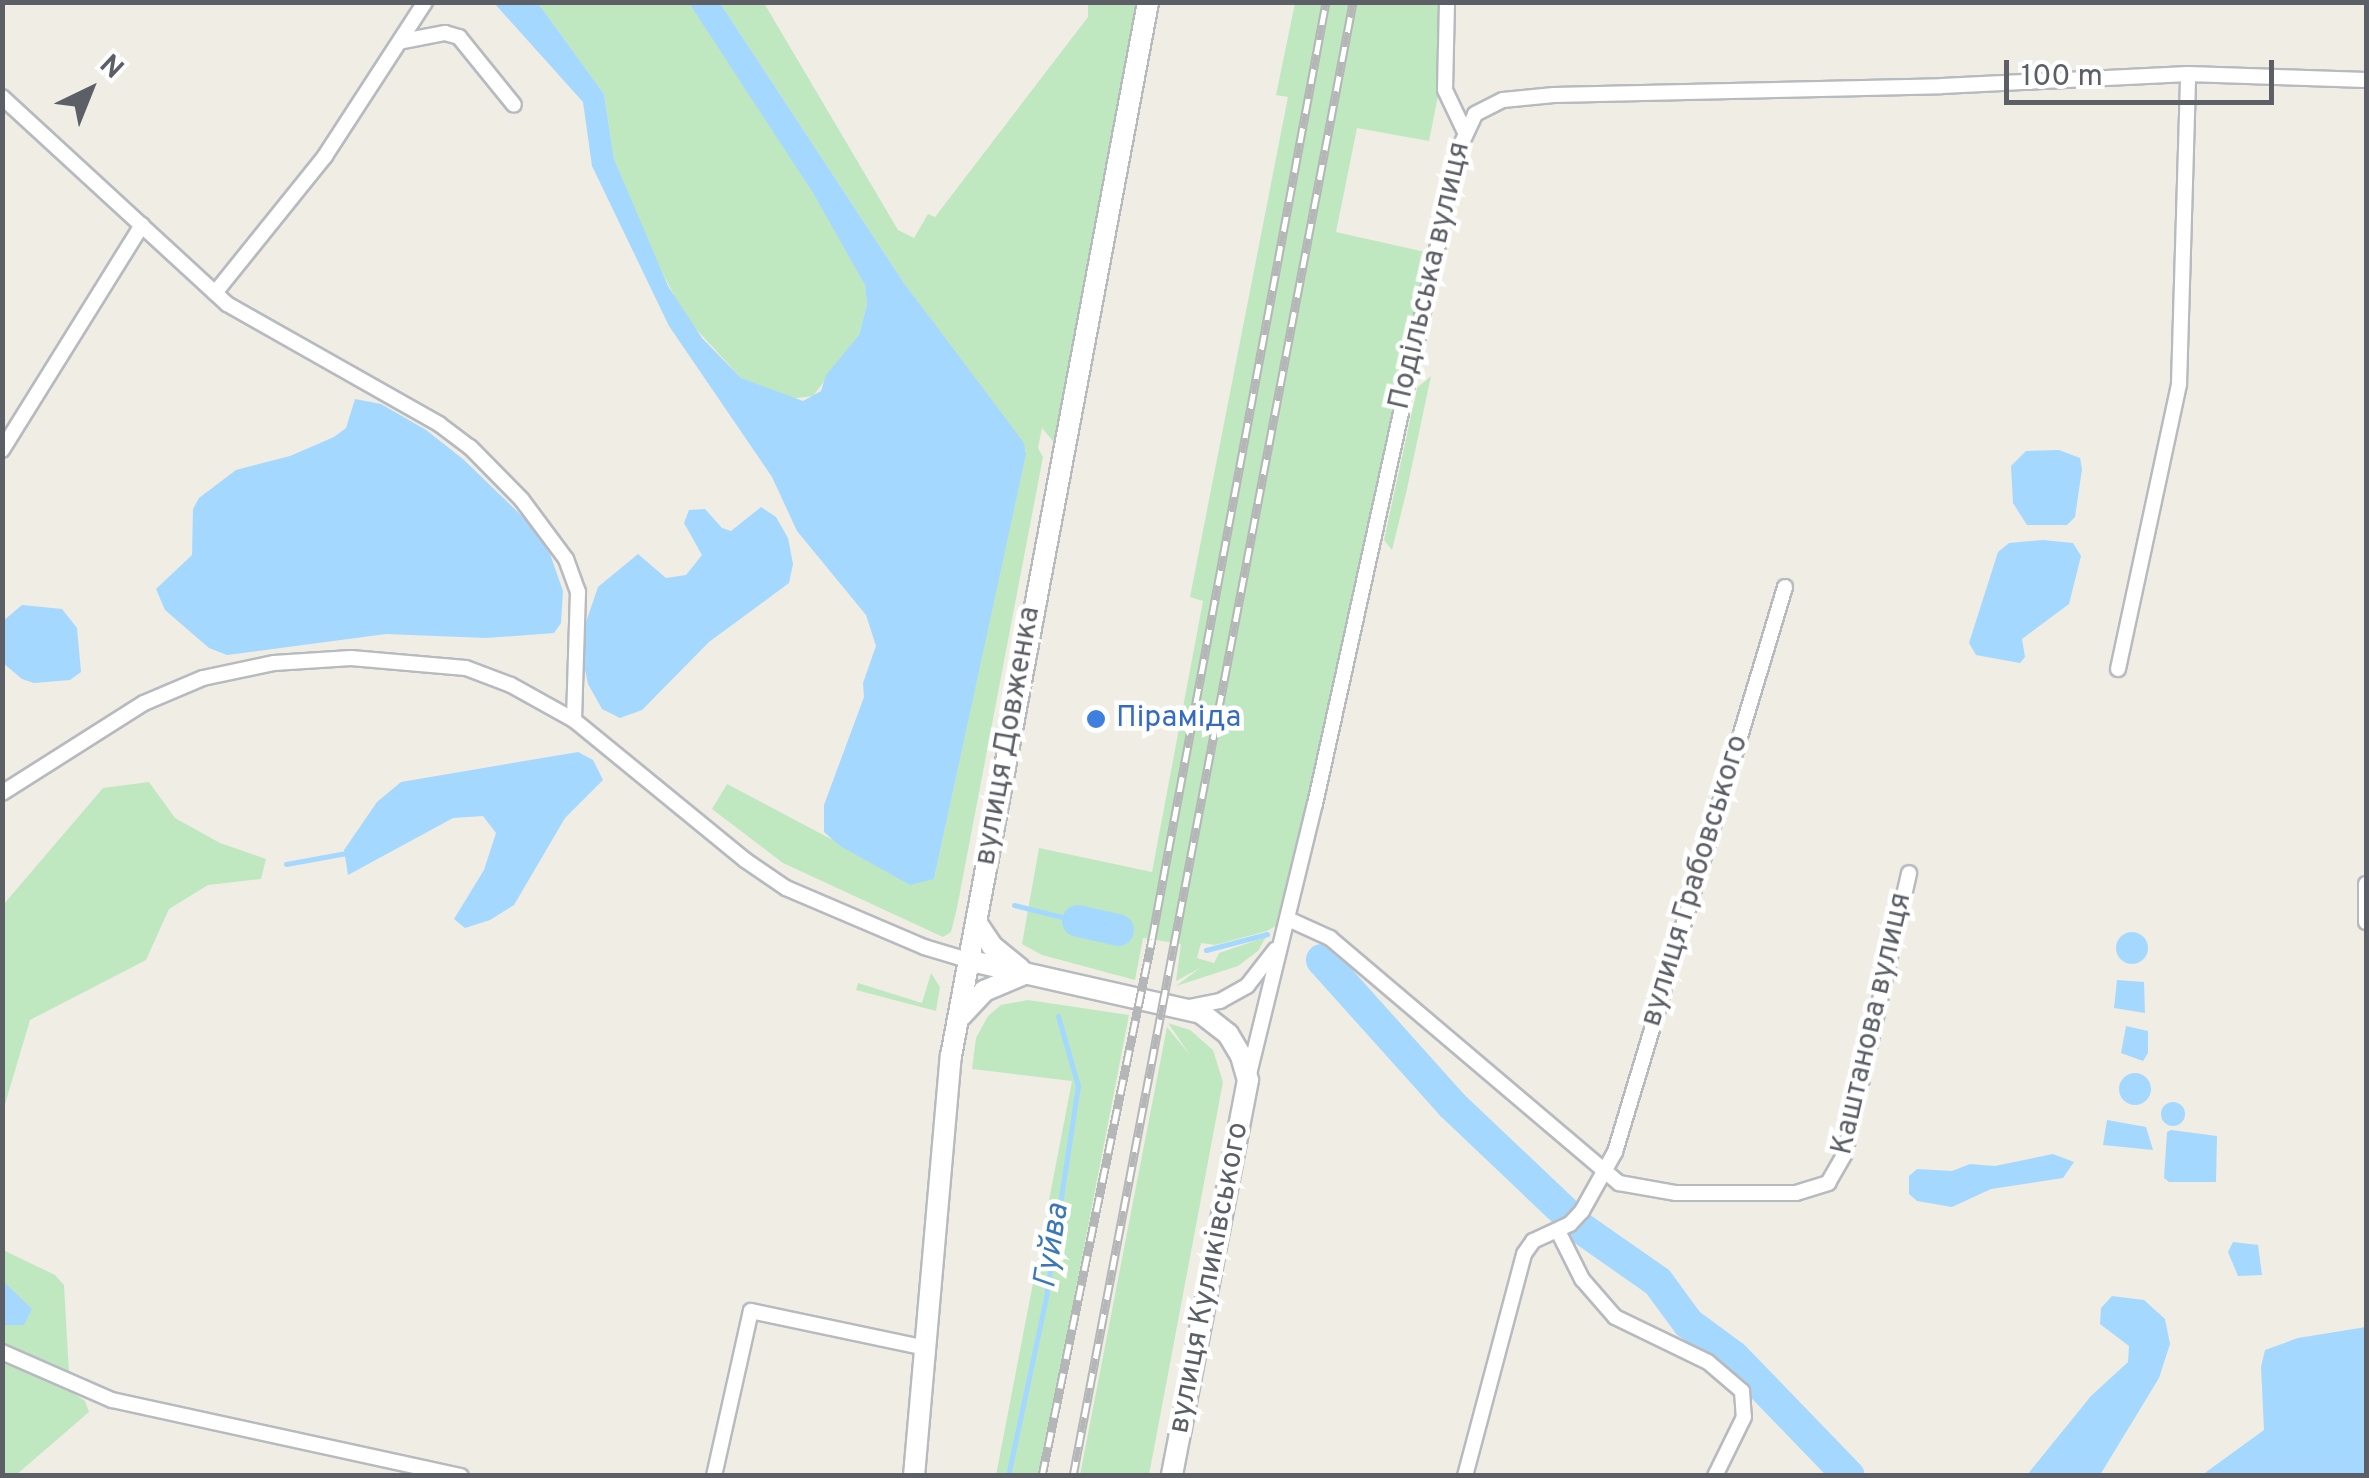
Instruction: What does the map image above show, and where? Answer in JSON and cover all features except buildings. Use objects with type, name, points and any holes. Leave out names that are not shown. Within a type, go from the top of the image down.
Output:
[{"type":"street","points":[[215,293],[325,156],[425,2]]},
{"type":"street","name":"вулиця Довженка","points":[[914,1476],[922,1348],[958,1022],[1148,2]]},
{"type":"street","points":[[1447,2],[1445,90],[1464,130]]},
{"type":"street","points":[[403,40],[445,34],[459,37],[514,105]]},
{"type":"street","points":[[2118,669],[2179,384],[2188,74]]},
{"type":"street","name":"Подільська вулиця","points":[[1248,1080],[1288,919],[1464,130],[1486,107],[1516,97],[2188,74],[2366,80]]},
{"type":"street","points":[[2,97],[215,293],[254,320],[439,424],[470,446],[522,500],[566,559],[578,592],[574,720]]},
{"type":"street","points":[[2,450],[142,224]]},
{"type":"street","name":"вулиця Грабовського","points":[[1465,1476],[1520,1262],[1534,1242],[1558,1231],[1582,1211],[1606,1174],[1785,587]]},
{"type":"street","points":[[2,793],[144,702],[202,678],[274,663],[351,658],[466,668],[511,685],[574,720],[745,860],[786,888],[924,947],[1183,1008],[1211,1019],[1228,1034],[1248,1080]]},
{"type":"street","name":"Каштанова вулиця","points":[[1606,1174],[1625,1186],[1676,1193],[1796,1193],[1828,1182],[1840,1166],[1854,1124],[1908,873]]},
{"type":"street","points":[[2366,884],[2366,922]]},
{"type":"street","points":[[1288,919],[1330,938],[1606,1174]]},
{"type":"street","points":[[976,922],[1004,958],[1031,974]]},
{"type":"street","points":[[1183,1008],[1220,1001],[1247,986],[1283,937]]},
{"type":"street","points":[[958,1022],[984,990],[1031,974]]},
{"type":"street","name":"вулиця Куликівського","points":[[1172,1476],[1248,1080]]},
{"type":"street","points":[[1558,1231],[1582,1279],[1615,1317],[1708,1362],[1742,1391],[1744,1417],[1715,1476]]},
{"type":"street","points":[[714,1476],[751,1312],[922,1348]]},
{"type":"street","points":[[2,1352],[112,1400],[461,1476]]},
{"type":"green space","points":[[538,3],[689,3],[737,71],[859,267],[865,285],[867,304],[859,335],[813,396],[789,399],[741,378],[686,318],[653,255],[614,159],[604,94]]},
{"type":"green space","points":[[720,3],[764,3],[898,230],[914,238],[928,214],[935,217],[1088,17],[1088,3],[1147,3],[1062,452],[1042,428],[1038,448],[1043,457],[957,908],[951,932],[943,937],[783,863],[712,809],[727,784],[829,838],[934,879],[1026,450],[904,283]]},
{"type":"green space","points":[[1295,3],[1447,3],[1443,71],[1429,141],[1357,128],[1336,232],[1434,254],[1288,919],[1267,931],[1215,945],[1201,943],[1197,958],[1214,963],[1219,953],[1266,937],[1258,951],[1238,966],[1176,986],[1200,968],[1176,981],[1181,944],[1143,938],[1135,980],[1042,955],[1022,944],[1039,848],[1152,872],[1203,601],[1190,597],[1288,97],[1276,95]]},
{"type":"green space","points":[[1431,376],[1392,550],[1384,540],[1417,388]]},
{"type":"green space","points":[[149,782],[175,818],[220,843],[266,859],[261,879],[208,885],[169,909],[146,960],[30,1020],[3,1111],[3,905],[103,788]]},
{"type":"green space","points":[[931,973],[940,987],[936,1011],[856,990],[858,983],[922,1003]]},
{"type":"green space","points":[[1028,1000],[1129,1015],[1040,1475],[996,1475],[1072,1081],[972,1069],[976,1038],[988,1016],[1001,1005]]},
{"type":"green space","points":[[1168,1023],[1190,1030],[1213,1050],[1223,1082],[1149,1475],[1080,1475],[1167,1027],[1190,1055]]},
{"type":"green space","points":[[3,1250],[55,1275],[64,1285],[70,1391],[85,1401],[89,1412],[16,1475],[3,1476]]},
{"type":"water","points":[[494,3],[538,3],[604,94],[614,159],[668,286],[702,338],[741,378],[803,401],[821,391],[826,375],[859,335],[867,304],[865,285],[813,193],[689,3],[720,3],[904,283],[1024,443],[1026,454],[934,879],[910,885],[840,846],[824,832],[824,805],[864,697],[863,683],[876,646],[866,615],[797,531],[772,477],[669,326],[592,166],[583,102]]},
{"type":"water","points":[[355,399],[381,404],[426,430],[463,459],[526,520],[550,554],[563,591],[561,623],[554,633],[486,638],[386,634],[227,655],[209,648],[165,610],[156,589],[192,555],[193,509],[199,498],[236,470],[290,456],[334,437],[346,428]]},
{"type":"water","points":[[2059,450],[2080,458],[2075,517],[2067,525],[2027,525],[2013,503],[2011,466],[2026,451]]},
{"type":"water","points":[[761,507],[776,517],[788,538],[793,564],[789,583],[709,642],[642,710],[620,718],[602,709],[588,684],[583,660],[585,625],[598,587],[638,554],[666,578],[686,575],[702,555],[684,523],[689,510],[705,509],[722,528],[731,531]]},
{"type":"water","points":[[2009,543],[2073,543],[2081,556],[2069,604],[2022,639],[2025,657],[2020,663],[1976,655],[1969,643],[1998,552]]},
{"type":"water","points":[[22,605],[62,609],[77,628],[81,672],[70,680],[34,683],[22,679],[3,663],[3,621]]},
{"type":"water","points":[[578,752],[593,760],[603,780],[565,818],[514,905],[490,920],[465,928],[454,919],[484,870],[496,833],[483,816],[453,818],[348,875],[344,850],[377,802],[401,782]]},
{"type":"water","points":[[2132,932],[2144,936],[2148,948],[2144,960],[2132,964],[2120,960],[2116,948],[2120,936]]},
{"type":"water","points":[[2117,980],[2144,982],[2145,1013],[2114,1008]]},
{"type":"water","points":[[2126,1026],[2148,1031],[2148,1053],[2143,1061],[2121,1053]]},
{"type":"water","points":[[2135,1073],[2146,1078],[2151,1089],[2146,1100],[2135,1105],[2124,1100],[2119,1089],[2124,1078]]},
{"type":"water","points":[[2173,1102],[2185,1114],[2173,1126],[2161,1114]]},
{"type":"water","points":[[2107,1120],[2146,1127],[2153,1150],[2103,1145]]},
{"type":"water","points":[[2167,1132],[2217,1136],[2216,1182],[2169,1182],[2164,1178]]},
{"type":"water","points":[[2053,1154],[2074,1162],[2063,1178],[1991,1189],[1952,1207],[1917,1201],[1909,1194],[1909,1176],[1917,1169],[1952,1171],[1970,1164],[1995,1166]]},
{"type":"water","points":[[2233,1242],[2258,1245],[2262,1275],[2238,1276],[2228,1252]]},
{"type":"water","points":[[3,1281],[32,1309],[24,1325],[3,1325]]},
{"type":"water","points":[[2112,1296],[2144,1300],[2165,1319],[2170,1344],[2159,1378],[2100,1475],[2027,1475],[2091,1396],[2128,1362],[2129,1346],[2100,1324],[2101,1308]]},
{"type":"water","points":[[2366,1327],[2366,1475],[2202,1475],[2264,1430],[2261,1367],[2265,1350],[2298,1338]]},
{"type":"waterway","points":[[286,864],[352,852]]},
{"type":"waterway","points":[[1014,905],[1078,921]]},
{"type":"waterway","name":"Гуйва","points":[[1078,921],[1118,930]]},
{"type":"waterway","points":[[1206,950],[1267,934]]},
{"type":"waterway","name":"Гуйва","points":[[1322,960],[1452,1105],[1566,1213]]},
{"type":"waterway","name":"Гуйва","points":[[1008,1476],[1046,1297],[1078,1086],[1058,1016]]},
{"type":"waterway","name":"Гуйва","points":[[1581,1228],[1658,1282],[1688,1323],[1734,1357],[1849,1476]]},
{"type":"railway","points":[[1042,1476],[1152,939],[1326,2]]},
{"type":"railway","points":[[1073,1476],[1353,2]]},
{"type":"place","name":"Піраміда","points":[[1096,719]]}]
